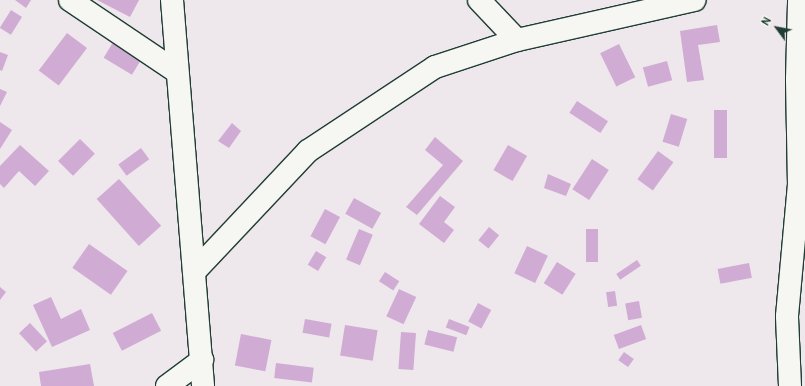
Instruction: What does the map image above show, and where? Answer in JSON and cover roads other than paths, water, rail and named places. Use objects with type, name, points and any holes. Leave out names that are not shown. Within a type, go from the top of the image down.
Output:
[{"type":"street","points":[[70,0],[177,72]]},
{"type":"street","points":[[172,0],[203,386]]},
{"type":"street","points":[[479,0],[517,40]]},
{"type":"street","points":[[194,271],[308,151],[435,67],[517,40],[695,0]]},
{"type":"street","points":[[790,386],[787,316],[799,185],[797,79],[799,0]]},
{"type":"street","points":[[167,386],[202,360]]}]
